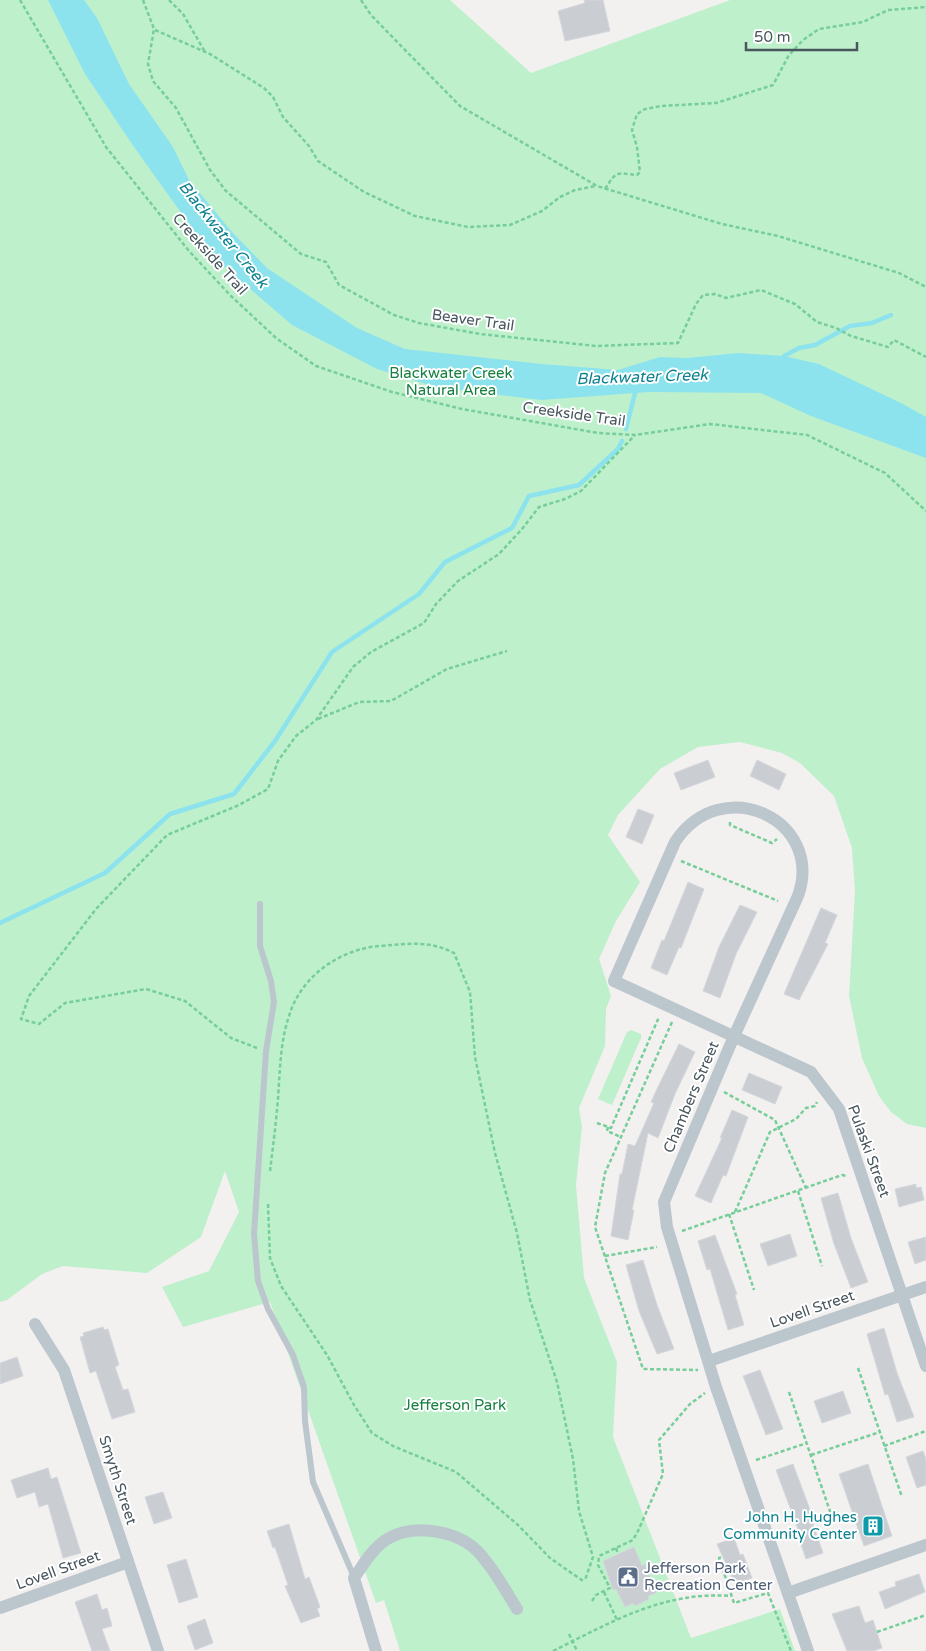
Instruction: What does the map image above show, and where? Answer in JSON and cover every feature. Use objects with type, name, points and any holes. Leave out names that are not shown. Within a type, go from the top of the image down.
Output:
[{"type":"street","name":"Chambers Street","points":[[614,980],[675,842],[682,832],[701,816],[724,807],[749,808],[761,812],[780,824],[794,842],[801,863],[801,886],[664,1202],[667,1227],[704,1366],[808,1651]]},
{"type":"street","name":"Pulaski Street","points":[[614,980],[811,1072],[839,1109],[926,1366]]},
{"type":"street","name":"Lovell Street","points":[[704,1366],[926,1287]]},
{"type":"street","name":"Smyth Street","points":[[35,1324],[64,1370],[158,1651]]},
{"type":"street","points":[[376,1651],[354,1578],[375,1548],[389,1538],[407,1530],[435,1532],[460,1538],[480,1554],[518,1609]]},
{"type":"street","points":[[788,1592],[926,1545]]},
{"type":"street","name":"Lovell Street","points":[[0,1608],[128,1562]]},
{"type":"lane","points":[[260,904],[260,946],[271,981],[274,1002],[266,1051],[254,1225],[258,1281],[268,1309],[293,1355],[304,1387],[304,1421],[313,1482],[354,1578]]},
{"type":"path","name":"Creekside Trail","points":[[20,0],[106,147],[189,251],[231,296],[284,343],[316,366],[392,392],[462,409],[598,432],[635,434],[710,424],[807,435],[885,473],[926,511]]},
{"type":"path","points":[[143,0],[154,29],[205,52],[264,88],[273,97],[283,117],[309,146],[318,161],[364,192],[415,216],[468,227],[510,225],[542,211],[560,197],[575,190],[597,186]]},
{"type":"path","points":[[169,0],[183,14],[205,52]]},
{"type":"path","points":[[361,0],[372,15],[408,54],[460,106],[597,186],[605,190],[722,224],[778,236],[900,273],[926,287]]},
{"type":"path","points":[[605,190],[614,174],[637,175],[640,172],[637,147],[632,130],[635,118],[645,109],[716,103],[773,85],[789,55],[803,40],[819,29],[863,22],[888,10],[926,7]]},
{"type":"path","name":"Beaver Trail","points":[[154,29],[148,64],[153,81],[176,108],[210,170],[226,191],[301,254],[326,262],[339,285],[394,314],[419,323],[480,334],[596,346],[678,343],[696,304],[703,295],[715,294],[726,298],[761,290],[782,297],[806,311],[810,318],[817,322],[836,328],[851,336],[883,346],[890,346],[894,340],[926,357]]},
{"type":"path","points":[[316,720],[353,667],[371,652],[424,623],[436,604],[458,581],[499,554],[539,507],[565,500],[581,491],[621,452],[635,434]]},
{"type":"path","points":[[248,1045],[231,1038],[185,1001],[146,989],[65,1003],[39,1024],[21,1019],[29,996],[96,909],[167,835],[239,805],[268,788],[278,761],[296,736],[316,720],[359,702],[391,701],[447,669],[507,651]]},
{"type":"path","points":[[730,818],[730,825],[772,842],[778,838]]},
{"type":"path","points":[[679,860],[778,901]]},
{"type":"path","points":[[268,1203],[270,1258],[281,1286],[328,1355],[354,1405],[372,1433],[393,1446],[456,1472],[511,1518],[550,1558],[584,1581],[593,1557],[579,1511],[572,1459],[556,1382],[530,1300],[517,1234],[495,1153],[475,1057],[470,992],[454,953],[438,945],[370,947],[344,954],[322,968],[302,989],[289,1014],[282,1046],[270,1176]]},
{"type":"path","points":[[597,1123],[611,1128],[660,1016]]},
{"type":"path","points":[[672,1021],[605,1172],[595,1227],[643,1369],[704,1366]]},
{"type":"path","points":[[722,1091],[775,1120],[806,1188]]},
{"type":"path","points":[[735,1212],[770,1132],[796,1119],[806,1108],[815,1106],[818,1098]]},
{"type":"path","points":[[608,1127],[607,1131],[621,1137]]},
{"type":"path","points":[[678,1232],[842,1175],[849,1176]]},
{"type":"path","points":[[798,1191],[822,1266]]},
{"type":"path","points":[[729,1214],[754,1290]]},
{"type":"path","points":[[605,1256],[657,1247]]},
{"type":"path","points":[[858,1368],[902,1496]]},
{"type":"path","points":[[592,1601],[596,1594],[610,1588],[598,1565],[600,1556],[633,1540],[663,1474],[659,1440],[690,1404],[707,1392]]},
{"type":"path","points":[[789,1392],[833,1520]]},
{"type":"path","points":[[884,1446],[926,1431]]},
{"type":"path","points":[[811,1455],[880,1432]]},
{"type":"path","points":[[755,1460],[806,1442]]},
{"type":"path","points":[[616,1548],[618,1554]]},
{"type":"path","points":[[721,1557],[719,1558],[734,1603],[768,1592],[791,1651]]},
{"type":"path","points":[[604,1591],[617,1620]]},
{"type":"path","points":[[553,1651],[641,1608],[704,1594],[731,1596]]},
{"type":"path","points":[[877,1632],[926,1615]]},
{"type":"path","points":[[569,1634],[577,1651]]},
{"type":"green space","points":[[0,0],[450,0],[531,73],[730,0],[926,0],[926,1128],[907,1124],[891,1112],[879,1096],[862,1058],[849,996],[855,891],[852,848],[834,796],[800,763],[782,753],[740,742],[698,747],[660,769],[618,815],[608,835],[640,882],[616,921],[599,959],[611,996],[606,1009],[605,1046],[579,1108],[582,1127],[576,1185],[584,1278],[617,1362],[613,1437],[691,1638],[780,1609],[795,1651],[400,1651],[384,1600],[376,1603],[270,1302],[183,1327],[162,1287],[209,1271],[239,1212],[225,1171],[201,1237],[147,1273],[63,1266],[42,1274],[7,1300],[0,1302]]},
{"type":"green space","points":[[631,1030],[641,1034],[641,1038],[612,1105],[598,1099],[627,1032]]},
{"type":"water","name":"Blackwater Creek","points":[[48,0],[84,0],[97,18],[129,84],[173,147],[189,180],[232,232],[267,268],[357,328],[405,349],[618,370],[660,357],[687,358],[738,353],[784,356],[819,364],[926,417],[926,458],[811,416],[761,393],[649,392],[541,400],[436,387],[377,369],[292,325],[212,256],[134,147],[85,74]]},
{"type":"building","points":[[584,0],[603,0],[610,31],[565,41],[558,11],[585,3]]},
{"type":"building","points":[[708,760],[715,777],[681,790],[674,773]]},
{"type":"building","points":[[757,760],[786,774],[779,790],[750,776]]},
{"type":"building","points":[[638,809],[654,815],[642,844],[626,837]]},
{"type":"building","points":[[688,882],[704,889],[681,948],[679,947],[667,975],[651,968]]},
{"type":"building","points":[[740,905],[757,912],[736,954],[720,998],[703,991],[719,947]]},
{"type":"building","points":[[821,908],[837,915],[825,943],[828,944],[799,1000],[784,994]]},
{"type":"building","points":[[679,1044],[695,1052],[675,1094],[658,1138],[648,1133],[632,1210],[634,1210],[628,1240],[611,1236],[620,1174],[622,1174],[628,1144],[635,1146],[654,1103],[651,1102]]},
{"type":"building","points":[[749,1073],[782,1087],[775,1104],[742,1090]]},
{"type":"building","points":[[732,1110],[748,1117],[726,1176],[723,1175],[711,1203],[695,1196],[722,1138],[720,1138]]},
{"type":"building","points":[[916,1184],[916,1188],[921,1187],[924,1200],[899,1207],[895,1189]]},
{"type":"building","points":[[838,1193],[851,1238],[868,1282],[851,1288],[834,1244],[821,1198]]},
{"type":"building","points":[[790,1234],[797,1256],[768,1266],[760,1244]]},
{"type":"building","points":[[715,1235],[737,1294],[735,1295],[744,1325],[728,1330],[710,1269],[707,1270],[698,1241]]},
{"type":"building","points":[[926,1237],[926,1260],[915,1264],[908,1242]]},
{"type":"building","points":[[643,1260],[657,1305],[674,1349],[657,1354],[639,1311],[626,1265]]},
{"type":"building","points":[[103,1327],[104,1330],[108,1329],[119,1365],[115,1367],[123,1390],[128,1389],[135,1412],[112,1419],[96,1371],[90,1373],[80,1337],[84,1336],[83,1333]]},
{"type":"building","points":[[884,1328],[897,1373],[914,1417],[897,1422],[888,1394],[885,1395],[867,1334]]},
{"type":"building","points":[[17,1357],[23,1376],[0,1384],[0,1363]]},
{"type":"building","points":[[760,1370],[783,1429],[766,1435],[743,1376]]},
{"type":"building","points":[[843,1391],[851,1413],[822,1423],[814,1401]]},
{"type":"building","points":[[923,1451],[926,1459],[926,1485],[917,1488],[906,1457]]},
{"type":"building","points":[[793,1464],[815,1523],[813,1524],[823,1553],[806,1559],[796,1530],[798,1529],[776,1470]]},
{"type":"building","points":[[868,1464],[892,1536],[864,1546],[839,1474]]},
{"type":"building","points":[[48,1468],[51,1479],[57,1477],[81,1553],[63,1558],[48,1504],[39,1507],[35,1492],[17,1498],[11,1480]]},
{"type":"building","points":[[163,1492],[172,1518],[154,1524],[145,1497]]},
{"type":"building","points":[[289,1524],[305,1579],[309,1577],[320,1607],[317,1609],[320,1616],[301,1623],[285,1586],[288,1585],[275,1547],[273,1548],[267,1531]]},
{"type":"building","points":[[734,1538],[740,1555],[743,1554],[752,1578],[735,1584],[717,1544]]},
{"type":"building","name":"Jefferson Park Recreation Center","points":[[634,1547],[642,1566],[645,1564],[656,1593],[648,1596],[649,1599],[635,1606],[633,1603],[625,1607],[616,1589],[613,1590],[603,1561]]},
{"type":"building","points":[[186,1559],[198,1597],[179,1603],[167,1565]]},
{"type":"building","points":[[919,1574],[925,1592],[885,1609],[879,1592],[896,1586],[895,1582]]},
{"type":"building","points":[[97,1594],[102,1610],[107,1608],[112,1626],[102,1629],[110,1651],[92,1651],[75,1602]]},
{"type":"building","points":[[859,1606],[865,1623],[873,1620],[882,1648],[873,1651],[847,1651],[832,1614]]},
{"type":"building","points":[[205,1619],[213,1643],[195,1650],[187,1626]]},
{"type":"waterway","points":[[783,361],[784,356],[799,348],[815,345],[850,326],[872,323],[891,315]]},
{"type":"waterway","name":"Blackwater Creek","points":[[626,429],[636,389]]},
{"type":"waterway","points":[[0,923],[105,873],[170,814],[234,794],[275,741],[332,652],[419,594],[445,562],[512,528],[529,496],[579,485],[618,449],[622,441]]},
{"type":"place","name":"John H. Hughes Community Center","points":[[873,1526]]},
{"type":"place","name":"Jefferson Park Recreation Center","points":[[628,1577]]},
{"type":"park label","name":"Blackwater Creek Natural Area","points":[[451,382]]},
{"type":"park label","name":"Jefferson Park","points":[[455,1405]]}]
